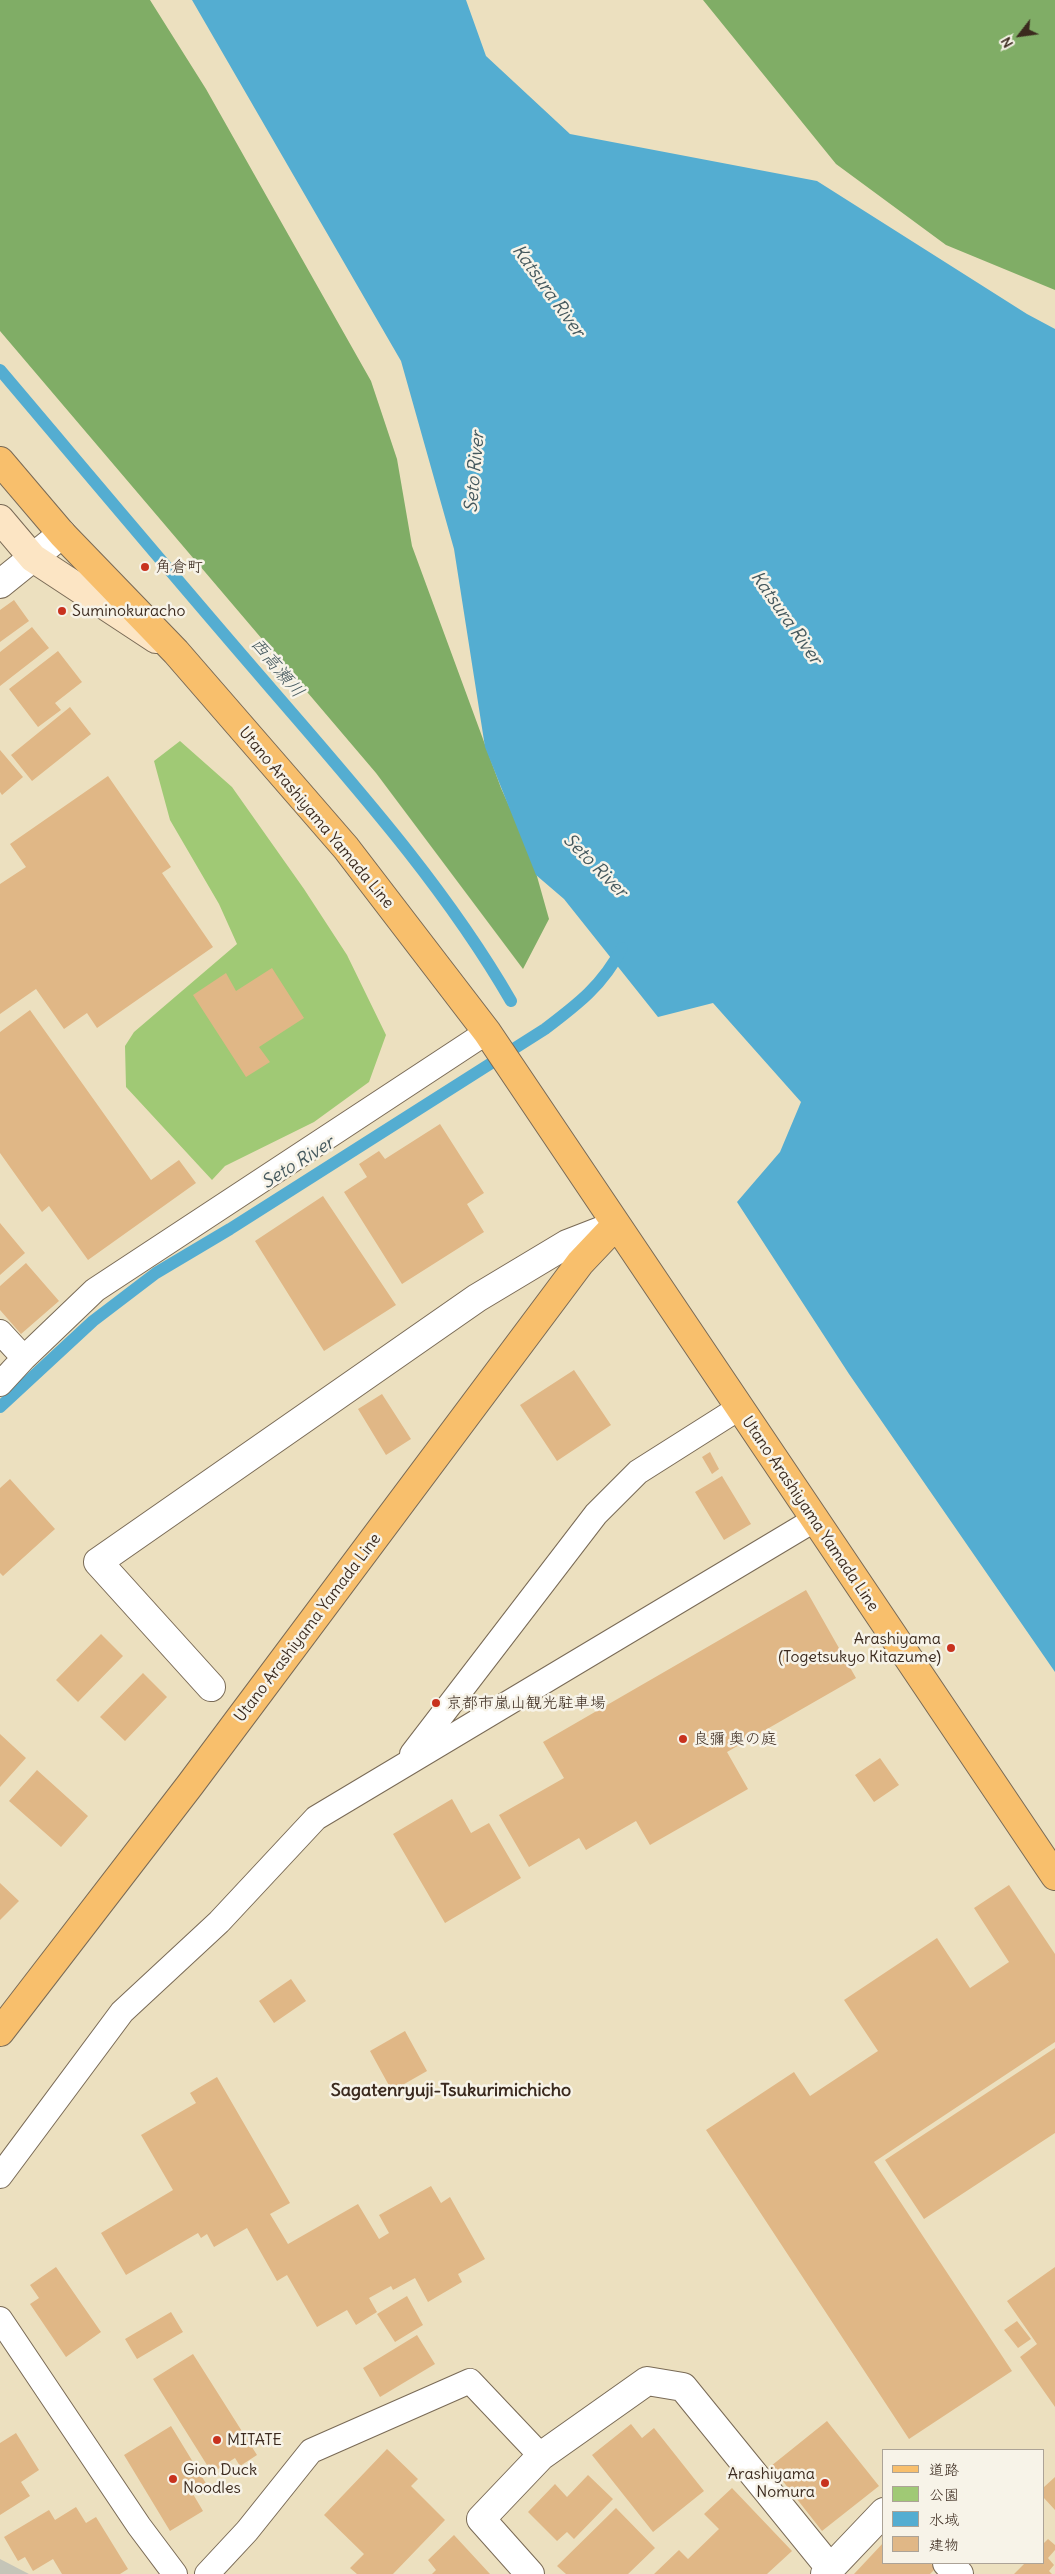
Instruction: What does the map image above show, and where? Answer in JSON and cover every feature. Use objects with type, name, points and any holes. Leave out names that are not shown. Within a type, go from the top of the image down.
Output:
[{"type":"main road","name":"Utano Arashiyama Yamada Line","points":[[0,461],[62,534],[176,652],[346,848],[487,1032],[1055,1876]]},
{"type":"main road","points":[[0,520],[33,558],[176,652]]},
{"type":"main road","name":"Utano Arashiyama Yamada Line","points":[[0,2032],[190,1785],[580,1263],[616,1225]]},
{"type":"street","points":[[0,584],[62,534]]},
{"type":"street","points":[[211,1687],[98,1562],[477,1298],[567,1244],[616,1225]]},
{"type":"street","points":[[530,2574],[481,2519],[541,2456],[647,2381],[684,2388],[827,2571],[882,2514]]},
{"type":"street","points":[[948,2564],[959,2574]]},
{"type":"lane","points":[[0,1384],[24,1358],[95,1290],[487,1032]]},
{"type":"lane","points":[[0,1332],[24,1358]]},
{"type":"lane","points":[[403,1765],[596,1514],[638,1472],[739,1408]]},
{"type":"lane","points":[[0,2176],[122,2012],[219,1922],[316,1818],[814,1520]]},
{"type":"lane","points":[[0,2319],[139,2526],[175,2574]]},
{"type":"lane","points":[[207,2574],[247,2531],[311,2451],[470,2380],[541,2456]]},
{"type":"shaded area","points":[[0,2559],[29,2574],[0,2574]]},
{"type":"green space","points":[[0,0],[150,0],[206,89],[371,381],[397,459],[412,546],[501,788],[531,855],[549,919],[523,969],[376,773],[0,331]]},
{"type":"green space","points":[[703,0],[1055,0],[1055,290],[946,245],[836,164]]},
{"type":"green space","points":[[180,741],[232,787],[304,889],[347,955],[386,1035],[369,1082],[314,1122],[225,1166],[212,1180],[126,1087],[125,1046],[134,1032],[237,944],[219,904],[170,820],[154,761]]},
{"type":"water","name":"Katsura River","points":[[192,0],[466,0],[486,56],[570,134],[817,181],[1027,314],[1055,329],[1055,1672],[849,1374],[737,1202],[780,1152],[801,1102],[713,1003],[658,1017],[564,899],[536,875],[485,747],[454,549],[401,361]]},
{"type":"building","points":[[14,600],[29,621],[0,642],[0,610]]},
{"type":"building","points":[[32,627],[49,648],[0,686],[0,652]]},
{"type":"building","points":[[58,651],[82,682],[55,703],[61,710],[38,727],[9,689]]},
{"type":"building","points":[[70,707],[91,734],[32,781],[11,755]]},
{"type":"building","points":[[0,750],[23,777],[2,795],[0,792]]},
{"type":"building","points":[[108,776],[171,867],[162,873],[213,947],[97,1028],[87,1013],[64,1029],[36,989],[0,1014],[0,884],[26,867],[10,844]]},
{"type":"building","points":[[272,968],[304,1018],[259,1047],[270,1062],[246,1077],[193,995],[226,973],[236,991]]},
{"type":"building","points":[[30,1010],[151,1180],[179,1160],[196,1183],[88,1260],[49,1206],[42,1212],[0,1153],[0,1032]]},
{"type":"building","points":[[440,1124],[484,1193],[467,1204],[484,1232],[402,1284],[344,1192],[367,1177],[359,1164],[379,1151],[385,1159]]},
{"type":"building","points":[[323,1196],[396,1305],[324,1351],[255,1241]]},
{"type":"building","points":[[0,1223],[25,1253],[0,1275]]},
{"type":"building","points":[[26,1263],[59,1301],[21,1334],[0,1310],[0,1286]]},
{"type":"building","points":[[574,1370],[611,1425],[557,1461],[520,1405]]},
{"type":"building","points":[[382,1394],[411,1439],[386,1455],[358,1409]]},
{"type":"building","points":[[710,1452],[719,1469],[712,1474],[702,1457]]},
{"type":"building","points":[[722,1476],[751,1524],[724,1540],[695,1492]]},
{"type":"building","points":[[10,1479],[55,1529],[3,1576],[0,1573],[0,1488]]},
{"type":"building","points":[[806,1590],[856,1678],[727,1752],[748,1789],[650,1845],[636,1821],[586,1850],[579,1838],[529,1867],[499,1815],[564,1778],[543,1742]]},
{"type":"building","points":[[101,1634],[123,1656],[78,1702],[56,1680]]},
{"type":"building","points":[[143,1673],[167,1697],[125,1741],[100,1717]]},
{"type":"building","points":[[0,1734],[26,1758],[0,1787]]},
{"type":"building","points":[[880,1758],[899,1785],[874,1802],[855,1775]]},
{"type":"building","points":[[37,1770],[88,1816],[61,1847],[9,1801]]},
{"type":"building","points":[[452,1799],[471,1833],[489,1823],[521,1878],[445,1923],[393,1834]]},
{"type":"building","points":[[0,1883],[19,1901],[0,1920]]},
{"type":"building","points":[[1009,1885],[1055,1954],[1055,2042],[874,2162],[1012,2371],[909,2439],[706,2130],[794,2072],[810,2096],[878,2051],[844,2000],[937,1938],[970,1988],[1009,1962],[974,1908]]},
{"type":"building","points":[[291,1979],[306,2001],[274,2023],[259,2001]]},
{"type":"building","points":[[405,2031],[427,2071],[392,2091],[370,2051]]},
{"type":"building","points":[[1055,2048],[1055,2133],[924,2219],[885,2160]]},
{"type":"building","points":[[217,2077],[290,2203],[270,2214],[288,2244],[358,2204],[379,2239],[389,2233],[379,2215],[431,2186],[441,2203],[450,2197],[485,2259],[458,2274],[462,2282],[428,2302],[415,2278],[393,2290],[391,2286],[369,2298],[377,2312],[356,2325],[347,2310],[317,2327],[287,2275],[277,2281],[247,2228],[214,2247],[207,2234],[201,2238],[198,2233],[126,2275],[101,2233],[173,2190],[141,2135],[196,2103],[190,2093]]},
{"type":"building","points":[[56,2267],[101,2332],[66,2357],[30,2304],[39,2298],[30,2285]]},
{"type":"building","points":[[1055,2267],[1055,2407],[1020,2357],[1037,2344],[1007,2301]]},
{"type":"building","points":[[407,2296],[423,2325],[395,2342],[377,2314]]},
{"type":"building","points":[[171,2312],[183,2332],[137,2359],[125,2339]]},
{"type":"building","points":[[1017,2321],[1031,2339],[1018,2348],[1004,2330]]},
{"type":"building","points":[[417,2335],[435,2364],[380,2397],[363,2368]]},
{"type":"building","points":[[193,2354],[257,2455],[240,2466],[235,2458],[212,2473],[153,2379]]},
{"type":"building","points":[[827,2421],[879,2486],[822,2531],[771,2466]]},
{"type":"building","points":[[631,2424],[642,2438],[654,2428],[704,2491],[653,2532],[592,2455]]},
{"type":"building","points":[[171,2426],[207,2485],[193,2494],[203,2511],[170,2531],[124,2455]]},
{"type":"building","points":[[16,2433],[39,2470],[21,2482],[30,2496],[0,2515],[0,2443]]},
{"type":"building","points":[[387,2449],[418,2479],[411,2486],[445,2520],[393,2574],[357,2574],[350,2568],[364,2554],[324,2515]]},
{"type":"building","points":[[588,2475],[613,2499],[574,2539],[567,2532],[557,2541],[528,2512],[555,2484],[567,2497]]},
{"type":"building","points":[[1055,2477],[1055,2510],[1045,2499],[1045,2486]]},
{"type":"building","points":[[732,2488],[792,2551],[767,2574],[654,2574],[679,2550],[688,2559],[719,2529],[704,2514]]},
{"type":"building","points":[[76,2507],[86,2523],[96,2517],[128,2569],[120,2574],[62,2574],[53,2559],[33,2571],[25,2557],[18,2561],[4,2537],[49,2510],[55,2520]]},
{"type":"building","points":[[616,2508],[655,2548],[628,2574],[566,2574],[557,2566]]},
{"type":"building","points":[[454,2535],[490,2574],[432,2574],[436,2570],[428,2560]]},
{"type":"building","points":[[1048,2539],[1055,2545],[1055,2550],[1048,2558],[1054,2565],[1049,2571],[1052,2574],[1014,2574],[1024,2564],[1045,2564],[1045,2542]]},
{"type":"building","points":[[882,2544],[882,2564],[931,2564],[936,2568],[930,2574],[854,2574]]},
{"type":"waterway","name":"西高瀬川","points":[[0,370],[365,798],[457,917],[511,1001]]},
{"type":"waterway","name":"Seto River","points":[[0,1407],[93,1321],[156,1273],[230,1229],[545,1029],[589,993],[607,973],[622,948]]},
{"type":"place","name":"角倉町","points":[[145,567]]},
{"type":"place","name":"Suminokuracho","points":[[62,611]]},
{"type":"place","name":"Arashiyama (Togetsukyo Kitazume)","points":[[951,1648]]},
{"type":"place","name":"京都市嵐山観光駐車場","points":[[436,1703]]},
{"type":"place","name":"良彌 奥の庭","points":[[683,1739]]},
{"type":"place","name":"MITATE","points":[[217,2440]]},
{"type":"place","name":"Gion Duck Noodles","points":[[173,2479]]},
{"type":"place","name":"Arashiyama Nomura","points":[[825,2483]]},
{"type":"district","name":"Sagatenryuji-Tsukurimichicho","points":[[451,2091]]}]
